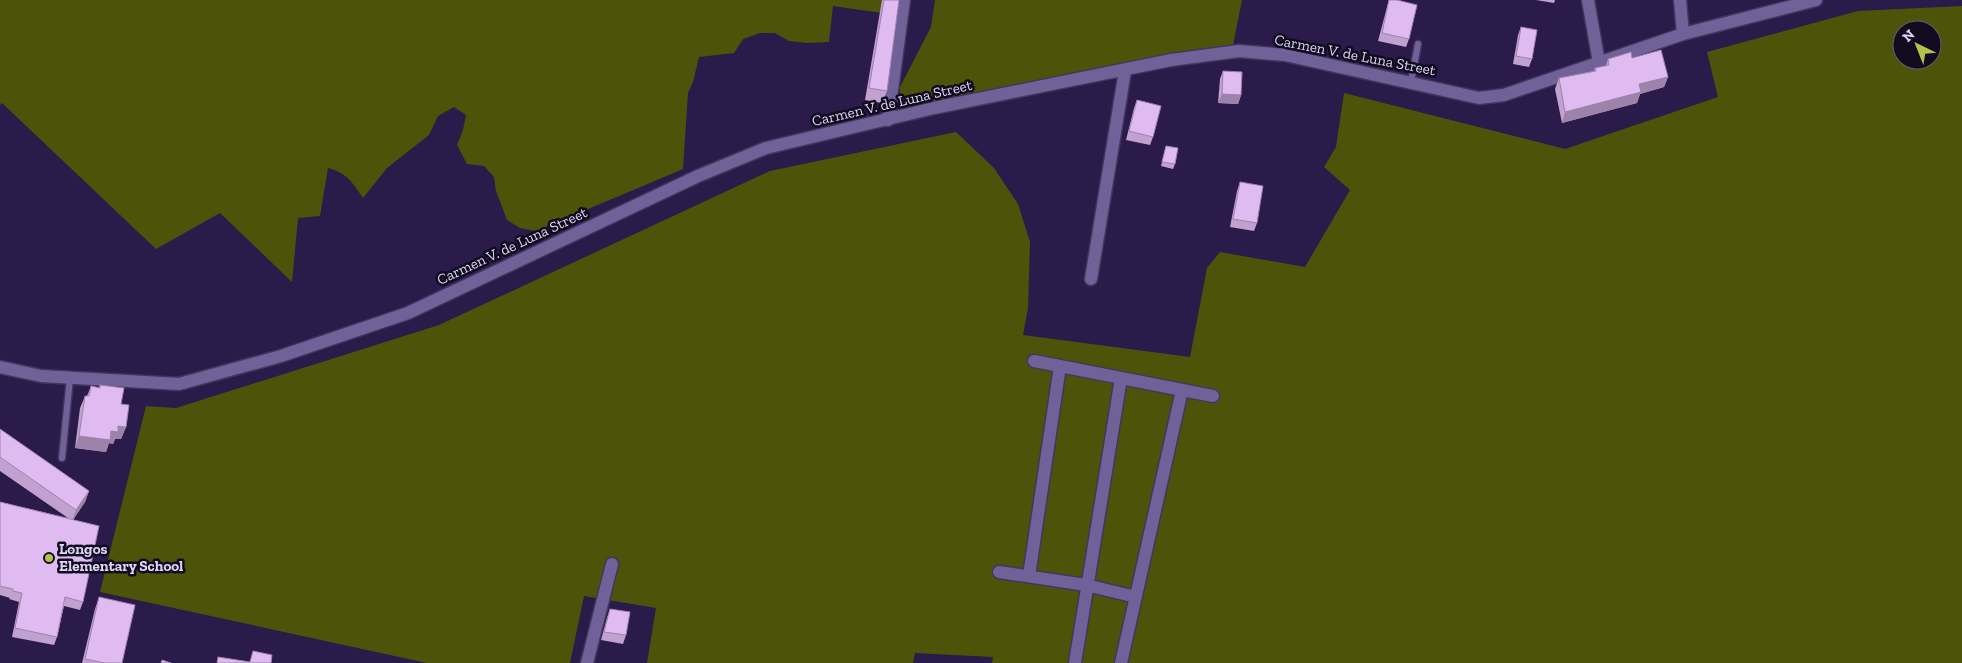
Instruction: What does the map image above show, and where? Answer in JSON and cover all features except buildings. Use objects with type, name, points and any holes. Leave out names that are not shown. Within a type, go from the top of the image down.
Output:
[{"type":"street","points":[[888,120],[904,0]]},
{"type":"street","points":[[1588,0],[1599,63]]},
{"type":"street","points":[[1680,0],[1683,34]]},
{"type":"street","name":"Carmen V. de Luna Street","points":[[0,368],[41,376],[178,384],[281,356],[408,312],[698,176],[766,148],[934,108],[1171,60],[1239,51],[1284,55],[1479,98],[1504,96],[1683,34],[1816,0]]},
{"type":"street","points":[[1091,280],[1125,70]]},
{"type":"street","points":[[1034,361],[1213,396]]},
{"type":"street","points":[[1029,576],[1060,366]]},
{"type":"street","points":[[1075,663],[1086,585],[1121,378]]},
{"type":"street","points":[[1121,663],[1182,390]]},
{"type":"street","points":[[587,663],[612,564]]},
{"type":"street","points":[[999,572],[1086,585],[1136,597]]},
{"type":"lane","points":[[1410,82],[1418,44]]},
{"type":"lane","points":[[62,458],[70,378]]},
{"type":"green space","points":[[0,0],[883,0],[882,13],[833,6],[829,42],[807,43],[789,41],[775,33],[760,33],[743,39],[734,53],[699,57],[693,82],[688,93],[683,169],[536,231],[520,228],[507,220],[496,191],[494,177],[484,166],[467,164],[457,145],[466,115],[454,107],[438,116],[429,135],[387,168],[363,198],[348,179],[335,170],[328,168],[320,216],[298,218],[292,282],[220,213],[156,249],[2,103],[0,105]]},
{"type":"green space","points":[[935,0],[1242,0],[1233,45],[1132,62],[900,114],[900,87],[931,27]]},
{"type":"green space","points":[[1962,6],[1962,663],[992,663],[993,657],[915,653],[913,663],[647,663],[656,608],[584,596],[570,663],[427,663],[100,592],[146,406],[176,408],[439,325],[770,171],[956,132],[994,168],[1018,204],[1030,242],[1028,308],[1023,335],[1190,357],[1207,268],[1220,252],[1305,267],[1350,190],[1324,167],[1336,147],[1344,93],[1565,149],[1718,97],[1707,52],[1858,11]]},
{"type":"place","name":"Longos Elementary School","points":[[49,558]]}]
